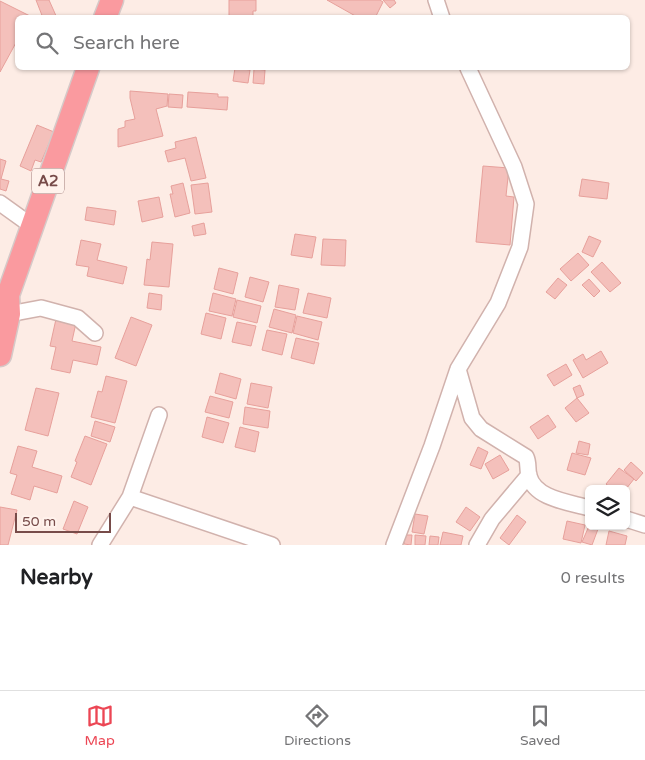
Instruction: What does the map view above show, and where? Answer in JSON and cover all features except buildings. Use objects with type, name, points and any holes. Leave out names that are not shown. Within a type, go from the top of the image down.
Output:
[{"type":"highway","points":[[107,15],[112,0]]},
{"type":"highway","name":"A2","points":[[0,355],[4,306],[87,70]]},
{"type":"street","points":[[436,0],[441,15]]},
{"type":"street","points":[[394,545],[432,446],[458,369],[498,303],[520,246],[526,204],[514,168],[469,70]]},
{"type":"street","points":[[0,203],[32,226]]},
{"type":"street","points":[[4,306],[41,308],[78,318],[95,333]]},
{"type":"street","points":[[458,369],[472,418],[482,429],[526,456],[529,463],[529,475],[534,485],[543,494],[585,507]]},
{"type":"street","points":[[100,545],[130,498],[159,414]]},
{"type":"street","points":[[477,545],[492,520],[529,475]]},
{"type":"street","points":[[130,498],[272,545]]},
{"type":"street","points":[[630,520],[645,524]]}]
